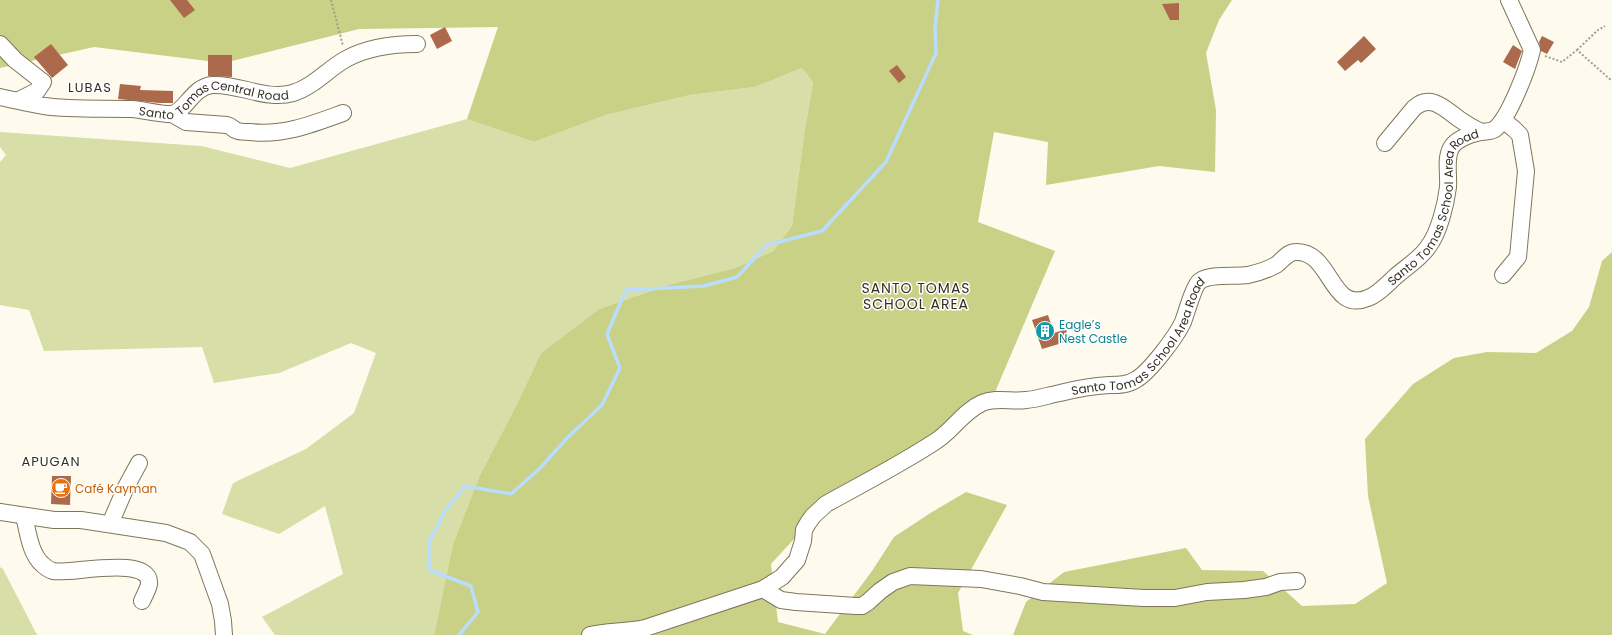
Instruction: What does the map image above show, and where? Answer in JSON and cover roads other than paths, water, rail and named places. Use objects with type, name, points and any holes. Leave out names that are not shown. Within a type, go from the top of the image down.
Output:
[{"type":"street","name":"Santo Tomas School Area Road","points":[[590,635],[604,632],[645,628],[763,589],[782,577],[797,560],[803,541],[804,530],[813,516],[826,504],[935,442],[972,408],[985,402],[996,400],[1028,400],[1092,386],[1124,385],[1134,381],[1150,367],[1177,333],[1196,286],[1200,281],[1206,278],[1242,276],[1259,272],[1276,265],[1284,257],[1296,252],[1314,257],[1338,292],[1345,297],[1352,300],[1360,300],[1368,298],[1380,291],[1428,248],[1440,221],[1448,188],[1448,158],[1454,143],[1481,132],[1493,131],[1503,120],[1522,81],[1532,51],[1509,0]]},
{"type":"street","points":[[0,44],[15,60],[43,82],[37,91],[19,100]]},
{"type":"street","name":"Santo Tomas Central Road","points":[[0,97],[45,106],[134,109],[172,114],[181,110],[188,100],[199,90],[211,85],[273,94],[292,93],[301,90],[346,59],[362,52],[408,44],[417,44]]},
{"type":"street","points":[[1385,143],[1418,104],[1428,101],[1441,105],[1461,120],[1481,132]]},
{"type":"street","points":[[172,114],[186,122],[227,125],[232,126],[237,131],[256,133],[295,129],[343,114]]},
{"type":"street","points":[[1503,120],[1514,128],[1520,135],[1526,171],[1518,257],[1503,275]]},
{"type":"street","points":[[110,524],[126,487],[139,463]]},
{"type":"street","points":[[0,512],[54,520],[81,520],[110,524],[166,533],[190,542],[202,554],[220,604],[224,635]]},
{"type":"street","points":[[24,516],[36,557],[43,565],[53,571],[109,567],[140,571],[148,578],[149,583],[142,601]]},
{"type":"street","points":[[763,589],[781,600],[862,606],[893,582],[910,576],[981,579],[1043,592],[1144,598],[1175,598],[1206,592],[1244,590],[1266,587],[1280,582],[1297,581]]},
{"type":"waterway","points":[[459,635],[478,612],[471,586],[429,570],[429,542],[445,511],[465,486],[511,494],[539,469],[568,437],[602,405],[620,368],[607,334],[626,290],[704,286],[737,277],[767,245],[822,231],[886,162],[936,53],[935,27],[938,0]]},
{"type":"place","name":"Eagle’s Nest Castle","points":[[1045,331]]},
{"type":"place","name":"Café Kayman","points":[[61,488]]},
{"type":"district","name":"LUBAS","points":[[90,87]]},
{"type":"district","name":"SANTO TOMAS SCHOOL AREA","points":[[916,296]]},
{"type":"district","name":"APUGAN","points":[[51,461]]}]
